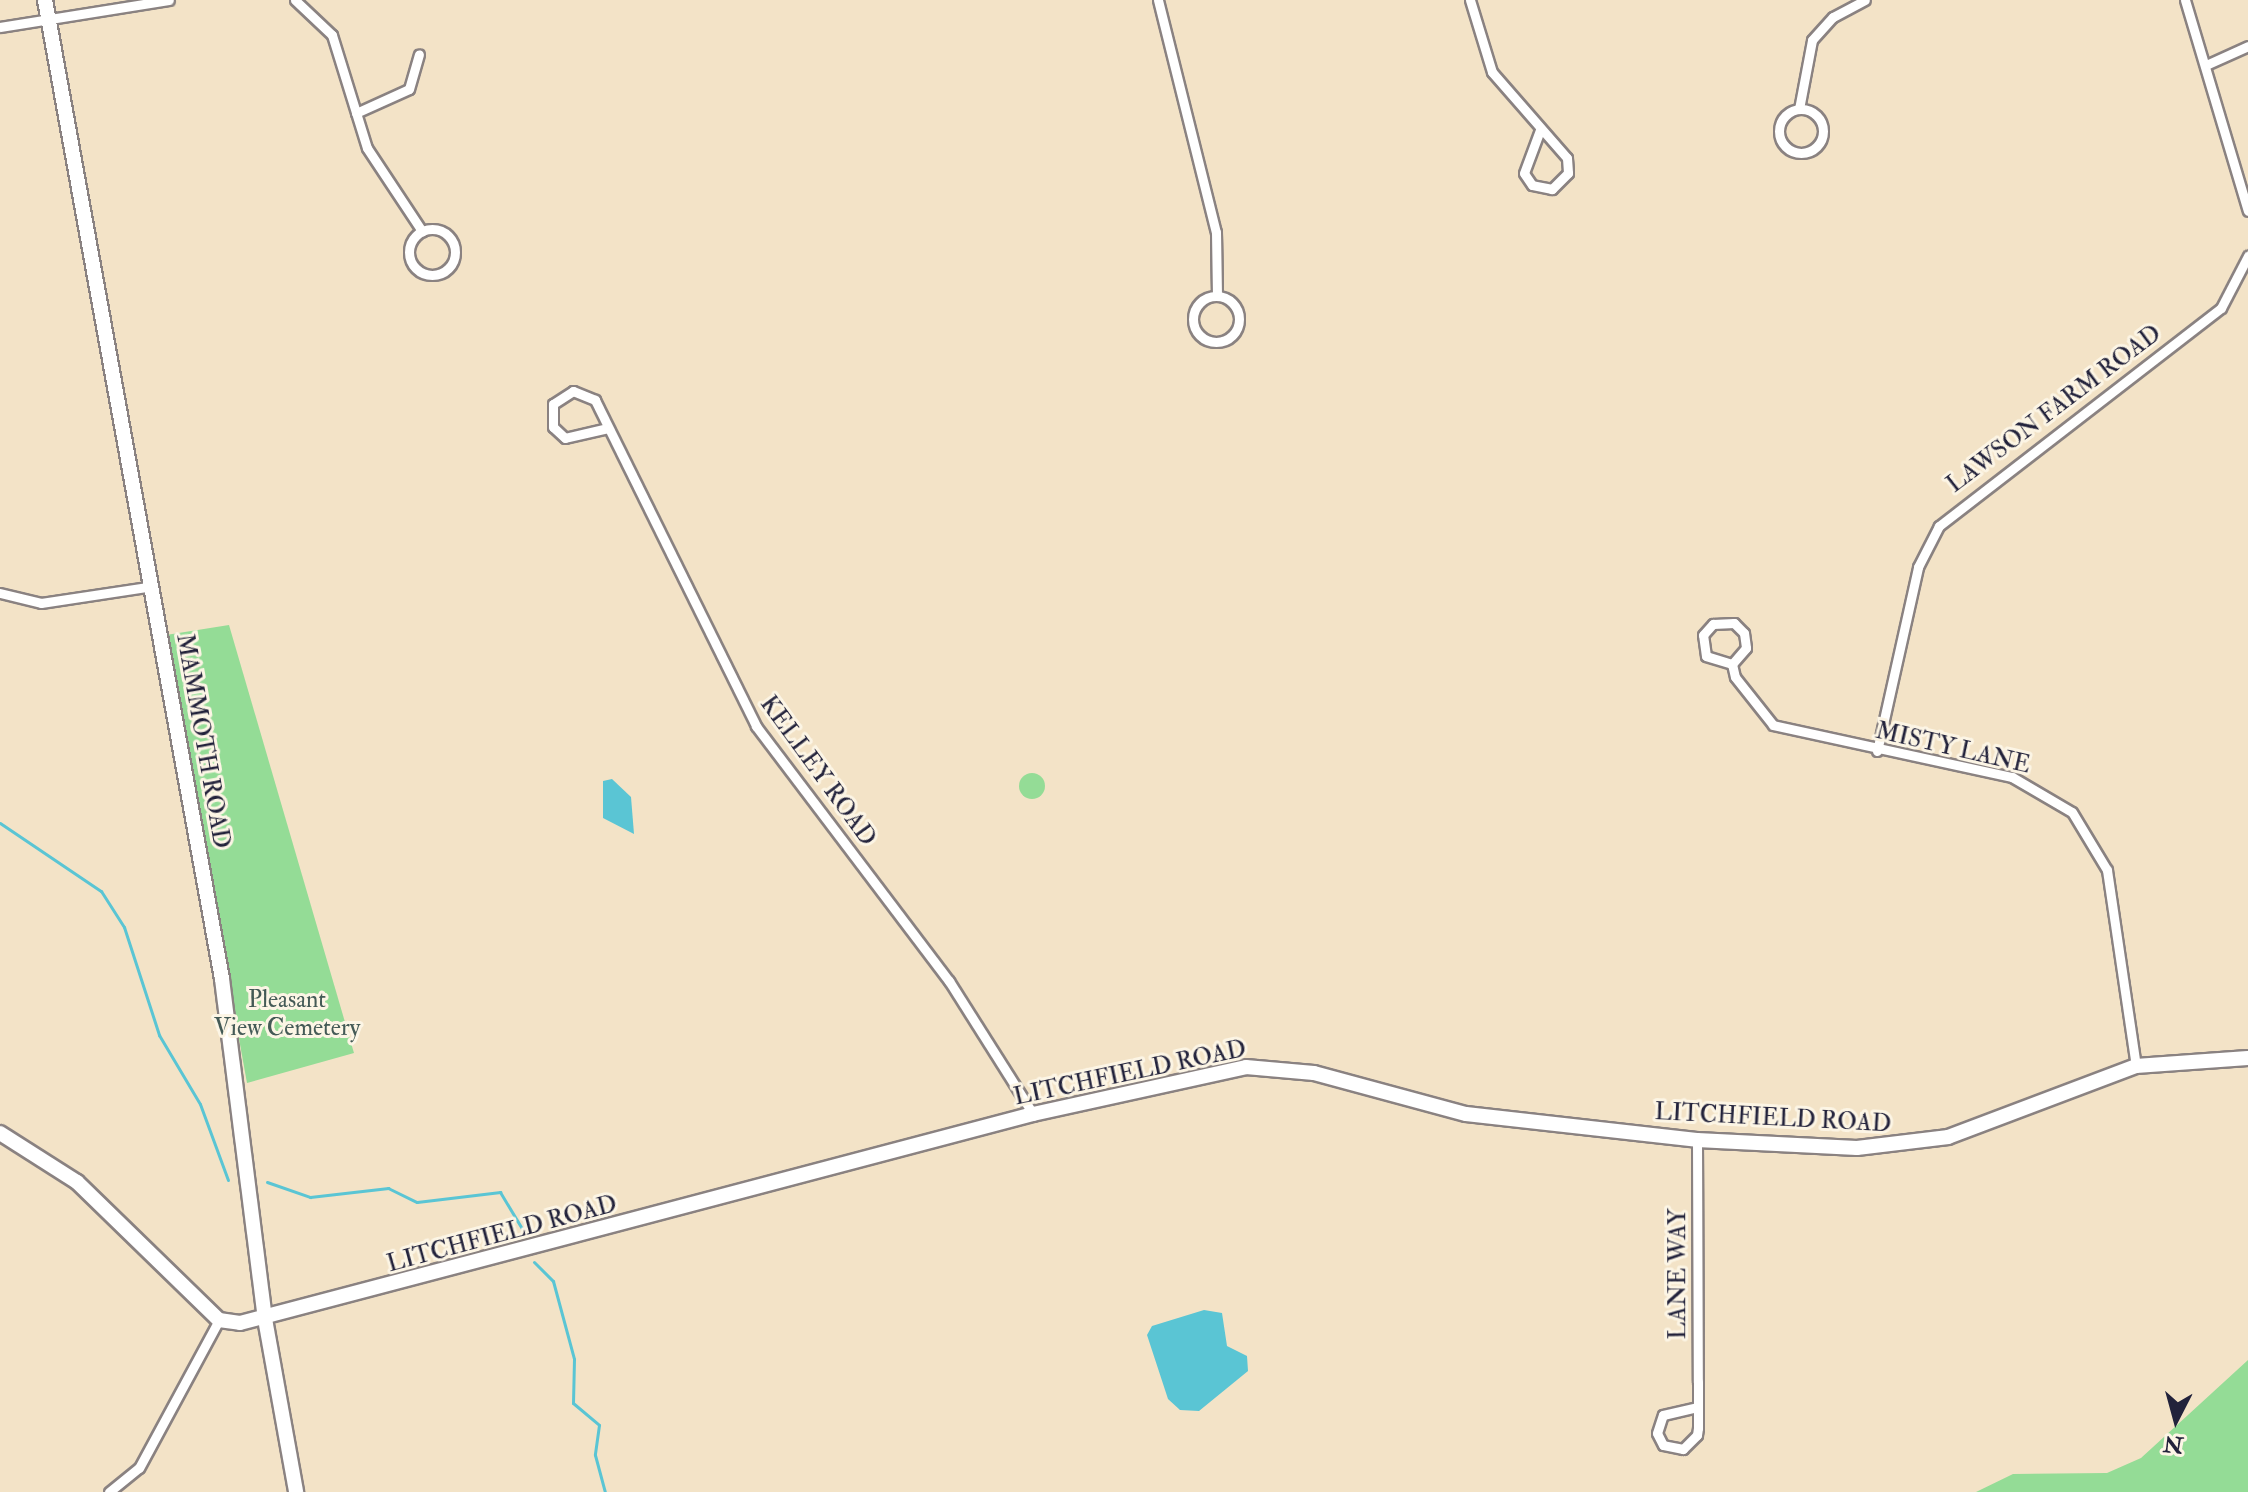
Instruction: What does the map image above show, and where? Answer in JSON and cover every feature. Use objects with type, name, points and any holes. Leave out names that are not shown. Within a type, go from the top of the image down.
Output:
[{"type":"street","name":"MAMMOTH ROAD","points":[[45,0],[222,979],[265,1319],[296,1492]]},
{"type":"street","points":[[0,27],[169,0]]},
{"type":"street","points":[[295,0],[332,35],[376,165],[422,231]]},
{"type":"street","points":[[1158,0],[1216,232],[1217,296]]},
{"type":"street","points":[[1470,0],[1492,72],[1569,165],[1552,189],[1532,185],[1524,173],[1540,130]]},
{"type":"street","points":[[1799,109],[1818,116],[1823,129],[1820,142],[1802,153],[1780,136],[1783,119],[1799,109],[1812,40],[1833,17],[1865,0]]},
{"type":"street","points":[[2185,0],[2248,211]]},
{"type":"street","points":[[2206,65],[2248,46]]},
{"type":"street","points":[[356,113],[409,89],[419,54]]},
{"type":"street","points":[[436,229],[454,242],[455,257],[441,274],[426,274],[410,258],[422,231],[436,229]]},
{"type":"street","name":"LAWSON FARM ROAD","points":[[1877,751],[1918,567],[1939,526],[2212,315],[2234,290],[2248,256]]},
{"type":"street","points":[[1217,296],[1232,302],[1238,324],[1215,341],[1200,335],[1193,317],[1199,304],[1217,296]]},
{"type":"street","name":"KELLEY ROAD","points":[[608,428],[565,438],[553,427],[553,404],[581,392],[595,400],[756,726],[949,981],[1033,1114]]},
{"type":"street","points":[[0,593],[41,603],[153,586]]},
{"type":"street","name":"MISTY LANE","points":[[1734,623],[1744,633],[1746,648],[1732,664],[1706,656],[1703,635],[1713,624],[1734,623]]},
{"type":"street","name":"MISTY LANE","points":[[1732,664],[1740,691],[1773,725],[2023,782],[2058,800],[2088,831],[2107,870],[2136,1066]]},
{"type":"street","name":"LITCHFIELD ROAD","points":[[219,1320],[265,1319],[1033,1114],[1269,1066],[1466,1114],[1697,1140],[1857,1148],[1925,1142],[2136,1066],[2248,1058]]},
{"type":"street","points":[[0,1133],[77,1182],[219,1320],[139,1468],[109,1492]]},
{"type":"street","name":"LANE WAY","points":[[1697,1140],[1698,1407],[1695,1441],[1683,1449],[1663,1445],[1657,1427],[1663,1415],[1698,1407]]},
{"type":"green space","name":"Pleasant View Cemetery","points":[[229,625],[354,1053],[247,1083],[166,635]]},
{"type":"green space","points":[[1032,773],[1041,777],[1045,786],[1041,795],[1032,799],[1023,795],[1019,786],[1023,777]]},
{"type":"green space","points":[[2248,1360],[2248,1492],[1976,1492],[2013,1474],[2107,1473],[2141,1458]]},
{"type":"water","points":[[612,779],[631,797],[634,834],[603,818],[603,781]]},
{"type":"water","points":[[1204,1310],[1222,1313],[1227,1346],[1247,1356],[1248,1371],[1199,1411],[1180,1410],[1168,1399],[1147,1335],[1152,1326]]},
{"type":"waterway","points":[[0,823],[101,891],[124,927],[159,1035],[200,1104],[228,1180]]},
{"type":"waterway","points":[[267,1182],[310,1197],[388,1188],[417,1202],[500,1192],[524,1232]]},
{"type":"waterway","points":[[534,1262],[553,1281],[574,1359],[573,1403],[599,1425],[595,1455],[605,1492]]}]
